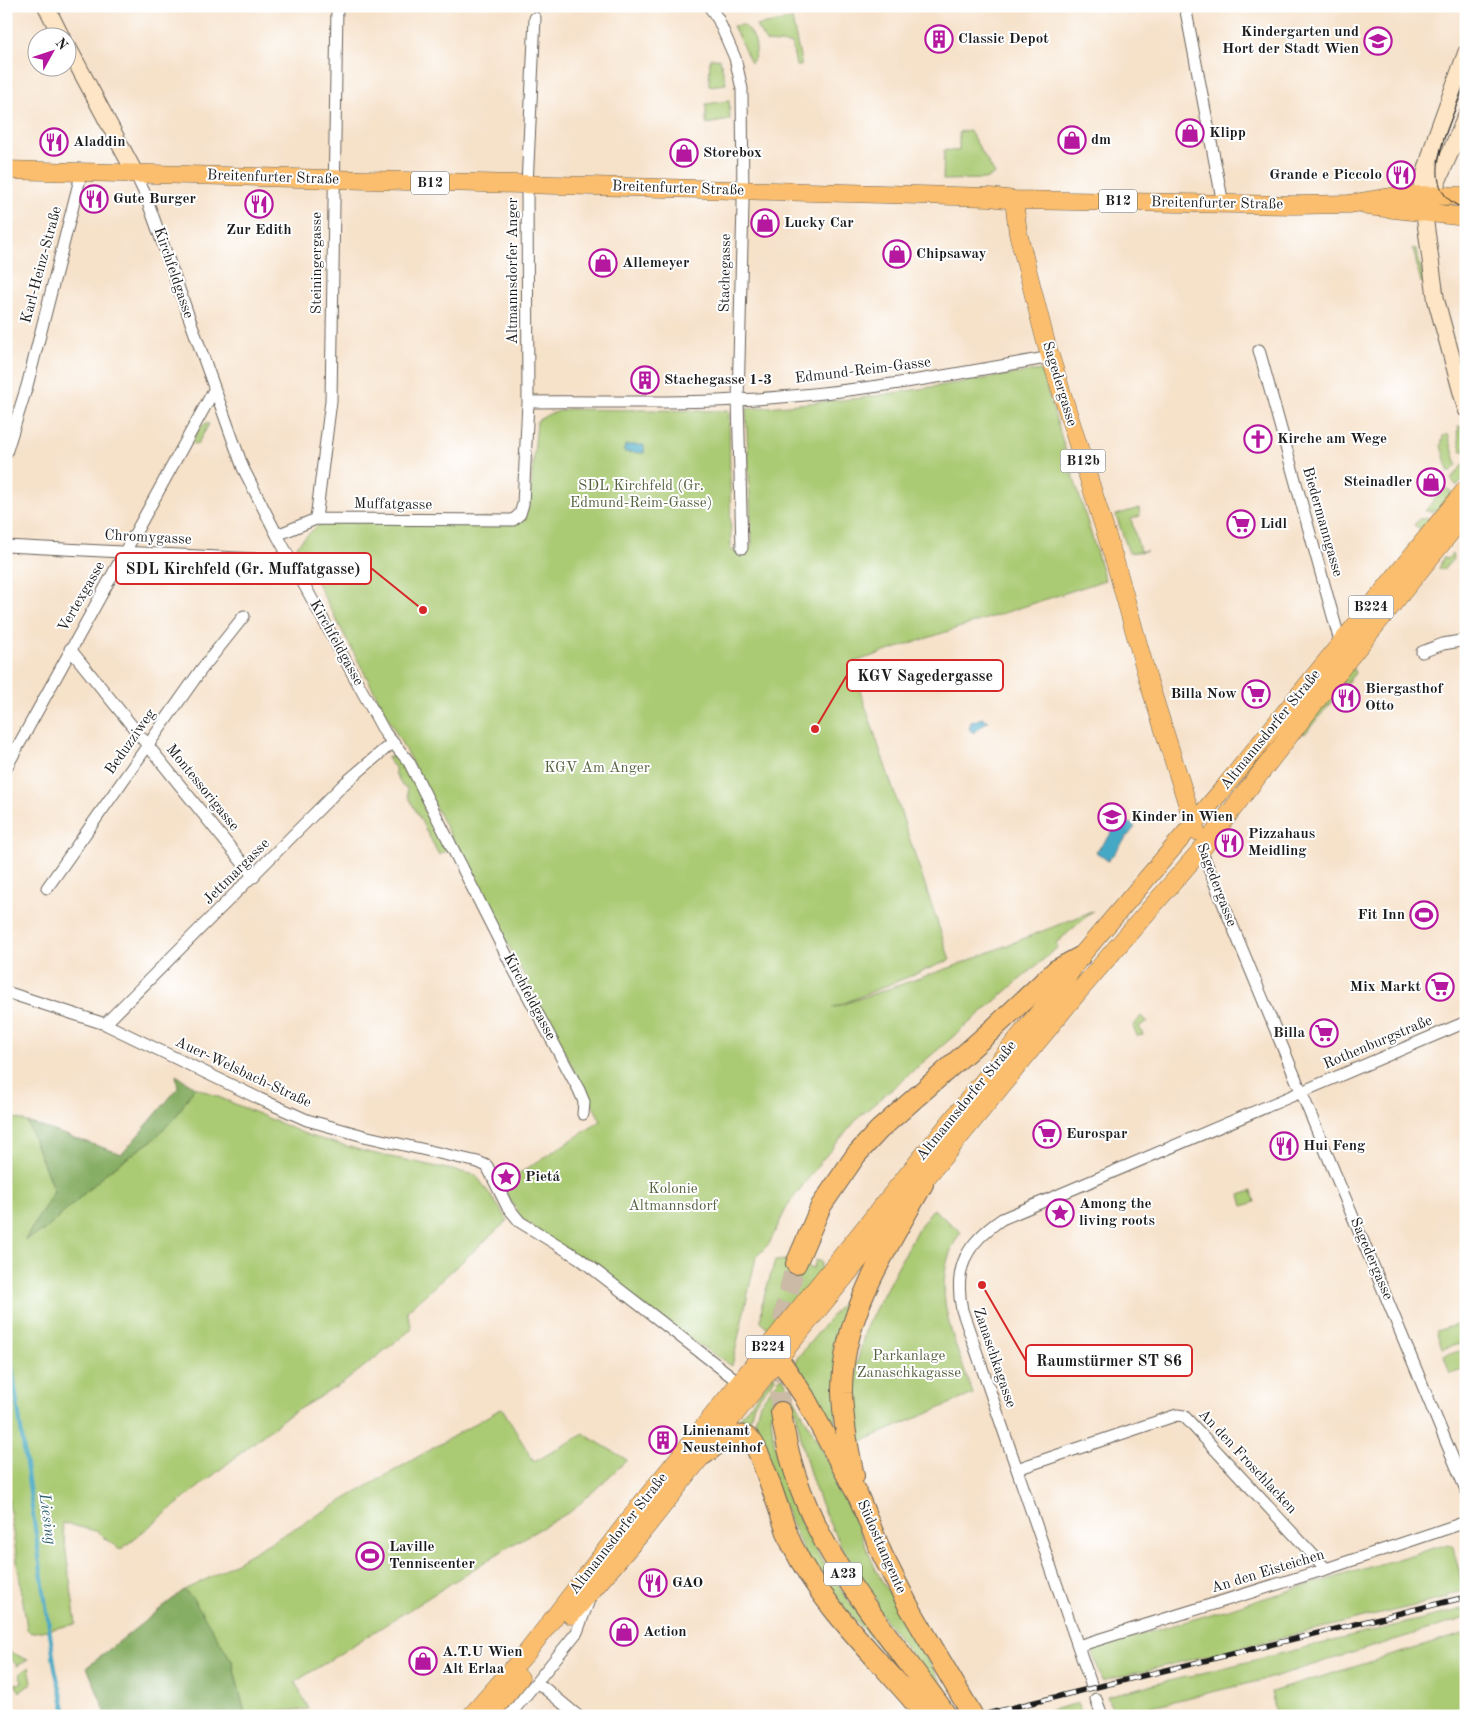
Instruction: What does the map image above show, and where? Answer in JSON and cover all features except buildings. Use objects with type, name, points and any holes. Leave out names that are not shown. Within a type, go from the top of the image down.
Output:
[{"type":"highway","points":[[796,1264],[809,1232],[826,1200],[856,1155],[879,1130],[1056,970],[1080,957]]},
{"type":"highway","points":[[859,1498],[843,1411],[844,1372],[849,1338],[870,1280],[923,1184]]},
{"type":"highway","name":"Südosttangente","points":[[767,1361],[792,1376],[859,1498],[882,1554],[908,1606],[973,1716]]},
{"type":"highway","name":"A23","points":[[781,1412],[788,1455],[797,1485],[824,1544],[848,1582],[947,1716]]},
{"type":"highway","points":[[703,1455],[732,1436],[745,1437],[753,1442],[760,1456],[781,1521],[803,1566],[817,1589],[837,1616],[926,1716]]},
{"type":"main road","points":[[46,6],[57,28]]},
{"type":"main road","points":[[1466,53],[1436,136],[1424,212],[1436,300],[1466,409]]},
{"type":"main road","name":"Kirchfeldgasse","points":[[78,66],[136,173]]},
{"type":"main road","points":[[1426,195],[1454,185],[1466,116]]},
{"type":"main road","name":"Breitenfurter Straße","points":[[6,170],[990,197],[1014,200],[1223,204],[1349,204],[1466,217]]},
{"type":"main road","name":"Breitenfurter Straße","points":[[1349,204],[1404,194],[1426,195],[1454,185]]},
{"type":"main road","name":"Sagedergasse","points":[[1014,200],[1022,252],[1051,357],[1116,564],[1148,683],[1202,850]]},
{"type":"main road","name":"Altmannsdorfer Straße","points":[[489,1716],[703,1455],[767,1361],[1066,979],[1080,957],[1341,644],[1466,489]]},
{"type":"main road","name":"Altmannsdorfer Straße","points":[[470,1716],[546,1628],[619,1532],[740,1382],[767,1361],[923,1184],[1079,991],[1202,850],[1466,513]]},
{"type":"street","name":"Steiningergasse","points":[[316,519],[331,401],[337,6]]},
{"type":"street","name":"Stachegasse","points":[[709,6],[718,19],[735,58],[742,89],[738,400],[742,548]]},
{"type":"street","points":[[1185,6],[1223,204]]},
{"type":"street","name":"Altmannsdorfer Anger","points":[[513,520],[520,514],[524,504],[528,402],[527,185],[535,18]]},
{"type":"street","name":"Karl-Heinz-Straße","points":[[6,453],[29,376],[82,171]]},
{"type":"street","name":"Kirchfeldgasse","points":[[136,173],[243,468],[276,535],[392,743],[409,762],[518,977],[579,1090],[584,1102],[583,1114]]},
{"type":"street","name":"Biedermanngasse","points":[[1259,350],[1341,644]]},
{"type":"street","name":"Edmund-Reim-Gasse","points":[[528,402],[609,403],[738,400],[932,378],[1051,357]]},
{"type":"street","name":"Vertexgasse","points":[[6,768],[214,390]]},
{"type":"street","name":"Muffatgasse","points":[[276,535],[316,519],[513,520]]},
{"type":"street","name":"Altmannsdorfer Straße","points":[[1430,558],[1442,555],[1466,525]]},
{"type":"street","name":"Chromygasse","points":[[6,546],[277,560],[287,554]]},
{"type":"street","name":"Beduzziweg","points":[[46,888],[201,670],[244,616]]},
{"type":"street","points":[[1422,652],[1443,644],[1466,640]]},
{"type":"street","name":"Montessorigasse","points":[[70,649],[254,877]]},
{"type":"street","name":"Jettmargasse","points":[[105,1024],[254,877],[344,784],[392,743]]},
{"type":"street","name":"Sagedergasse","points":[[1202,850],[1466,1490]]},
{"type":"street","name":"Auer-Welsbach-Straße","points":[[6,992],[105,1024],[260,1100],[307,1120],[364,1136],[478,1162],[487,1166],[493,1182],[507,1206],[520,1222],[578,1258],[740,1382]]},
{"type":"street","name":"Rothenburgstraße","points":[[1301,1091],[1466,1022]]},
{"type":"street","name":"Zanaschkagasse","points":[[1091,1684],[962,1310],[958,1294],[959,1276],[963,1261],[971,1246],[983,1232],[1002,1219],[1301,1091]]},
{"type":"street","name":"An den Froschlacken","points":[[1017,1469],[1177,1415],[1184,1416],[1326,1569]]},
{"type":"street","name":"An den Eisteichen","points":[[1078,1646],[1326,1569],[1466,1522]]},
{"type":"street","name":"Altmannsdorfer Straße","points":[[509,1716],[577,1632],[592,1592]]},
{"type":"street","points":[[537,1682],[578,1716]]},
{"type":"street","points":[[1096,1699],[1102,1716]]},
{"type":"green space","points":[[792,19],[801,66],[796,66],[792,44],[766,42],[756,26]]},
{"type":"green space","points":[[743,25],[751,32],[755,43],[756,54],[751,63],[733,26]]},
{"type":"green space","points":[[710,58],[720,59],[726,84],[709,86]]},
{"type":"green space","points":[[729,101],[730,120],[706,124],[706,104]]},
{"type":"green space","points":[[969,130],[995,174],[986,179],[943,180],[944,150],[959,151],[959,132]]},
{"type":"green space","points":[[1413,248],[1416,249],[1424,281],[1421,283]]},
{"type":"green space","points":[[1041,370],[1105,580],[851,663],[950,960],[832,1008],[952,967],[1093,911],[1056,943],[1058,947],[859,1117],[823,1159],[788,1205],[769,1244],[756,1257],[732,1366],[693,1341],[522,1219],[501,1185],[601,1121],[297,545],[316,527],[325,523],[524,517],[529,508],[537,421],[549,414],[568,409],[729,411],[731,551],[752,545],[746,409],[861,398]]},
{"type":"green space","points":[[206,423],[209,424],[197,445],[192,443],[199,429]]},
{"type":"green space","points":[[1462,426],[1466,443],[1465,452],[1461,450],[1457,431],[1459,431],[1458,427]]},
{"type":"green space","points":[[1448,434],[1457,465],[1449,473],[1441,446],[1443,436]]},
{"type":"green space","points":[[1466,462],[1466,475],[1457,486],[1451,479]]},
{"type":"green space","points":[[1444,487],[1452,492],[1437,511],[1425,511]]},
{"type":"green space","points":[[1139,508],[1140,516],[1131,519],[1140,551],[1147,551],[1129,553],[1116,515]]},
{"type":"green space","points":[[1431,518],[1421,530],[1414,525],[1419,519]]},
{"type":"green space","points":[[1452,554],[1453,559],[1444,569],[1439,569],[1443,558],[1447,559]]},
{"type":"green space","points":[[1352,667],[1355,673],[1305,734],[1302,733]]},
{"type":"green space","points":[[386,757],[397,757],[404,760],[451,847],[439,855],[408,796],[407,788],[402,786],[395,773],[395,768]]},
{"type":"green space","points":[[1141,1016],[1148,1022],[1139,1026],[1143,1035],[1137,1036],[1133,1027]]},
{"type":"green space","points":[[176,1075],[195,1087],[174,1119],[154,1139],[106,1173],[45,1230],[25,1240],[54,1191],[27,1122],[122,1154],[178,1088]]},
{"type":"green space","points":[[195,1087],[310,1136],[367,1152],[476,1175],[508,1220],[407,1311],[412,1329],[343,1383],[287,1416],[120,1550],[96,1531],[62,1523],[76,1624],[31,1633],[27,1629],[6,1484],[6,1115],[27,1122],[54,1191],[26,1239],[45,1230],[106,1173],[154,1139],[174,1119]]},
{"type":"green space","points":[[1252,1191],[1255,1202],[1243,1206],[1240,1195]]},
{"type":"green space","name":"Parkanlage Zanaschkagasse","points":[[933,1209],[961,1232],[950,1252],[945,1272],[944,1292],[952,1333],[973,1394],[860,1442],[855,1400],[857,1363],[866,1327],[917,1230]]},
{"type":"green space","points":[[786,1260],[813,1269],[816,1260],[821,1262],[821,1273],[772,1333],[761,1321],[762,1303],[775,1261]]},
{"type":"green space","points":[[861,1280],[835,1422],[831,1423],[794,1362]]},
{"type":"green space","points":[[1466,1322],[1466,1342],[1442,1349],[1436,1331]]},
{"type":"green space","points":[[1466,1349],[1466,1369],[1450,1374],[1444,1356]]},
{"type":"green space","points":[[774,1373],[775,1378],[754,1404],[747,1429],[734,1426]]},
{"type":"green space","points":[[782,1376],[834,1472],[876,1570],[959,1711],[955,1714],[873,1603],[877,1600],[861,1578],[834,1533],[807,1463],[796,1410],[771,1413],[777,1454],[789,1494],[806,1532],[827,1568],[851,1603],[927,1703],[811,1569],[752,1431],[760,1403]]},
{"type":"green space","name":"Laville Tenniscenter","points":[[502,1408],[534,1462],[584,1434],[627,1460],[573,1510],[510,1546],[295,1682],[309,1709],[245,1714],[232,1661],[184,1590],[209,1578]]},
{"type":"green space","points":[[1448,1544],[1453,1547],[1464,1591],[1447,1595],[1447,1598],[1102,1681],[1093,1654],[1096,1648]]},
{"type":"green space","points":[[184,1590],[194,1600],[232,1661],[245,1714],[107,1716],[87,1667]]},
{"type":"green space","points":[[1463,1609],[1466,1612],[1466,1618],[1267,1679],[1114,1715],[1107,1696],[1189,1676],[1190,1678],[1198,1674]]},
{"type":"green space","points":[[1466,1633],[1466,1716],[1277,1716],[1271,1692]]},
{"type":"green space","points":[[8,1651],[28,1660],[17,1666],[7,1653]]},
{"type":"green space","points":[[29,1667],[32,1683],[20,1692],[15,1684],[22,1683],[20,1673]]},
{"type":"green space","points":[[1078,1703],[1082,1716],[1028,1716]]},
{"type":"water","points":[[625,445],[644,445],[644,453],[624,452]]},
{"type":"water","points":[[982,718],[988,721],[973,733],[969,729],[971,722]]},
{"type":"water","points":[[1124,818],[1135,827],[1108,861],[1096,852]]},
{"type":"waterway","name":"Liesing","points":[[6,1324],[55,1669],[67,1716]]},
{"type":"tunnel","points":[[781,1412],[779,1373],[781,1337],[796,1264]]},
{"type":"tram line","points":[[1466,82],[1446,133],[1440,152],[1438,170],[1440,187],[1449,200],[1466,209]]},
{"type":"railway","points":[[978,1716],[1466,1597]]},
{"type":"place","name":"Classic Depot","points":[[939,39]]},
{"type":"place","name":"Kindergarten und Hort der Stadt Wien","points":[[1378,41]]},
{"type":"place","name":"Klipp","points":[[1190,133]]},
{"type":"place","name":"dm","points":[[1072,140]]},
{"type":"place","name":"Aladdin","points":[[54,142]]},
{"type":"place","name":"Storebox","points":[[684,153]]},
{"type":"place","name":"Grande e Piccolo","points":[[1401,175]]},
{"type":"place","name":"Gute Burger","points":[[94,199]]},
{"type":"place","name":"Zur Edith","points":[[259,204]]},
{"type":"place","name":"Lucky Car","points":[[765,223]]},
{"type":"place","name":"Chipsaway","points":[[897,254]]},
{"type":"place","name":"Allemeyer","points":[[603,263]]},
{"type":"place","name":"Stachegasse 1-3","points":[[645,380]]},
{"type":"place","name":"Kirche am Wege","points":[[1258,439]]},
{"type":"place","name":"Steinadler","points":[[1431,482]]},
{"type":"place","name":"Lidl","points":[[1241,524]]},
{"type":"place","name":"SDL Kirchfeld (Gr. Muffatgasse)","points":[[423,610]]},
{"type":"place","name":"Billa Now","points":[[1256,694]]},
{"type":"place","name":"Biergasthof Otto","points":[[1346,698]]},
{"type":"place","name":"KGV Sagedergasse","points":[[815,729]]},
{"type":"place","name":"Kinder in Wien","points":[[1112,817]]},
{"type":"place","name":"Pizzahaus Meidling","points":[[1229,843]]},
{"type":"place","name":"Fit Inn","points":[[1424,915]]},
{"type":"place","name":"Mix Markt","points":[[1440,987]]},
{"type":"place","name":"Billa","points":[[1324,1033]]},
{"type":"place","name":"Eurospar","points":[[1047,1134]]},
{"type":"place","name":"Hui Feng","points":[[1284,1146]]},
{"type":"place","name":"Pietá","points":[[506,1177]]},
{"type":"place","name":"Among the living roots","points":[[1060,1213]]},
{"type":"place","name":"Raumstürmer ST 86","points":[[982,1285]]},
{"type":"place","name":"Linienamt Neusteinhof","points":[[663,1440]]},
{"type":"place","name":"Laville Tenniscenter","points":[[370,1556]]},
{"type":"place","name":"GAO","points":[[653,1583]]},
{"type":"place","name":"Action","points":[[624,1632]]},
{"type":"place","name":"A.T.U Wien Alt Erlaa","points":[[423,1661]]},
{"type":"park label","name":"SDL Kirchfeld (Gr. Edmund-Reim-Gasse)","points":[[641,494]]},
{"type":"park label","name":"KGV Am Anger","points":[[597,768]]},
{"type":"park label","name":"Kolonie Altmannsdorf","points":[[673,1198]]}]
